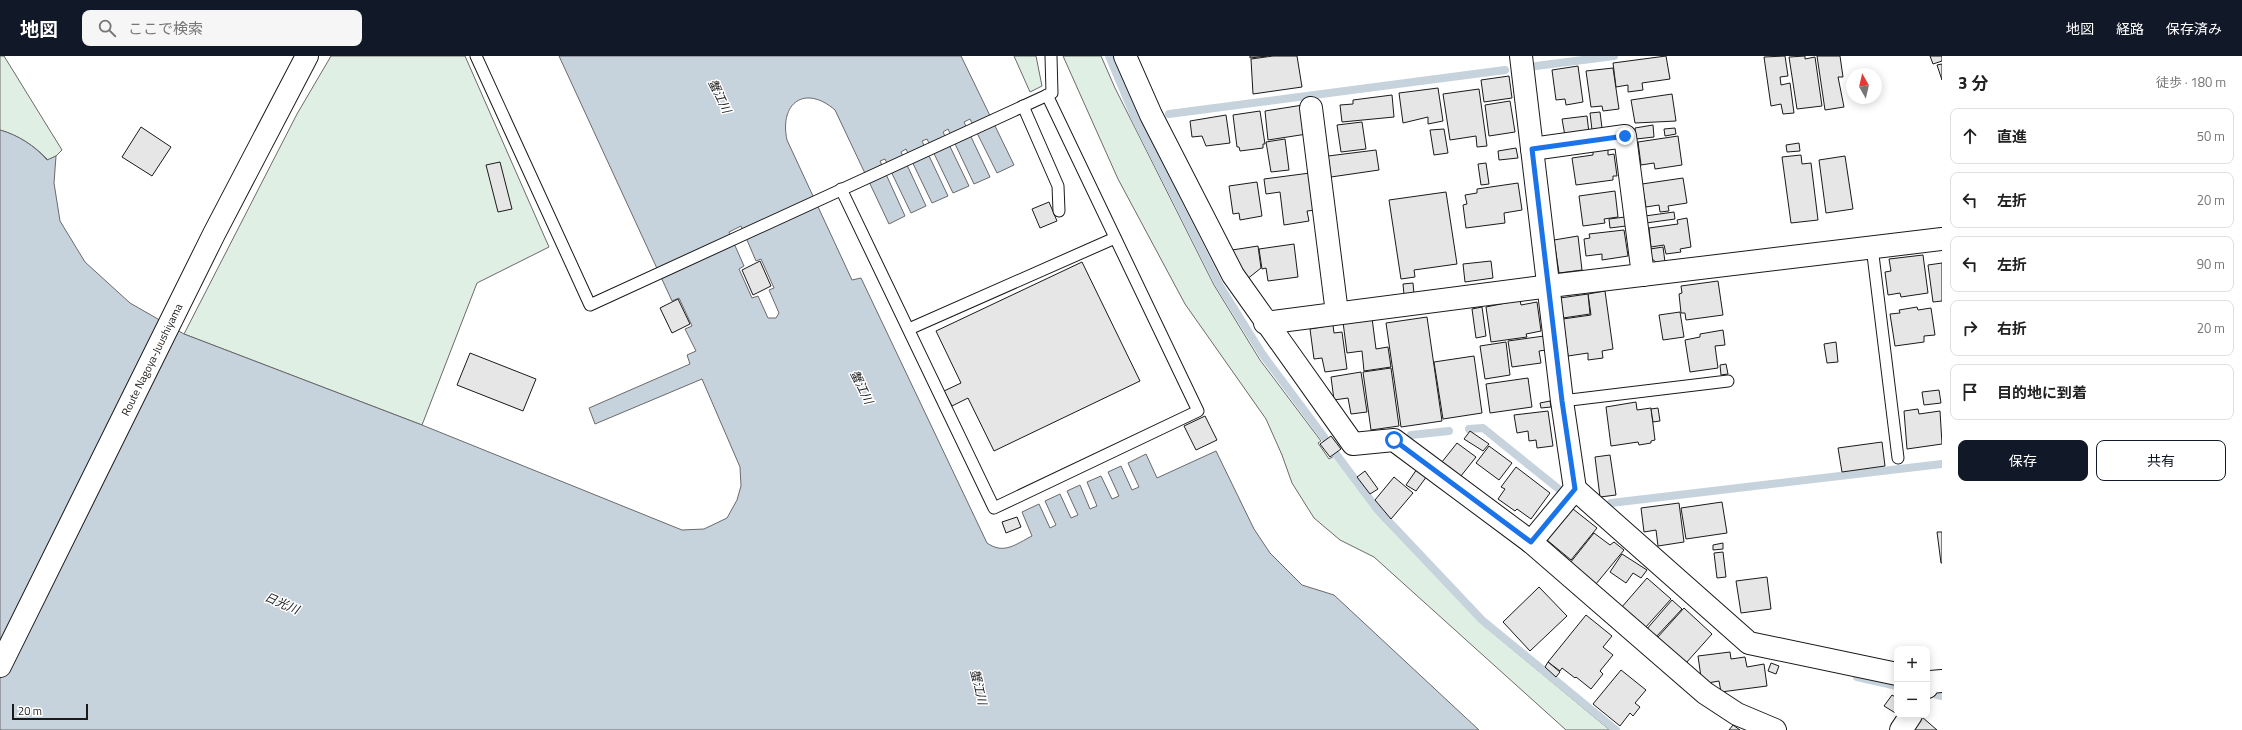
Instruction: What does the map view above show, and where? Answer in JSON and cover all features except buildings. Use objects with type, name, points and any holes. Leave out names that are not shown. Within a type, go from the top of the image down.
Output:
[{"type":"street","name":"Route Nagoya-Juushiyama","points":[[0,666],[214,234],[307,56]]},
{"type":"street","points":[[1125,56],[1151,115],[1232,275],[1353,444],[1394,440],[1531,542],[1705,693],[1737,714],[1775,730]]},
{"type":"street","points":[[1521,56],[1550,286],[1562,401],[1575,489],[1749,642],[1894,673]]},
{"type":"street","points":[[1311,108],[1338,314]]},
{"type":"street","points":[[1532,149],[1625,136],[1643,275]]},
{"type":"street","points":[[1265,323],[1550,286],[1942,239]]},
{"type":"street","points":[[1531,542],[1575,489]]},
{"type":"street","points":[[1900,730],[1909,718]]},
{"type":"lane","points":[[476,56],[590,305],[1052,93],[1051,56]]},
{"type":"lane","points":[[841,189],[994,508],[1198,411],[1047,95]]},
{"type":"lane","points":[[1023,106],[1058,186],[1059,211]]},
{"type":"lane","points":[[908,329],[1115,238]]},
{"type":"lane","points":[[1872,247],[1898,458]]},
{"type":"lane","points":[[1562,401],[1728,381]]},
{"type":"green space","points":[[0,56],[4,56],[62,150],[56,156],[48,160],[38,150],[26,142],[0,130]]},
{"type":"green space","points":[[331,56],[465,56],[549,247],[477,283],[422,425],[184,334],[297,114]]},
{"type":"green space","points":[[1014,56],[1036,56],[1042,86],[1030,92]]},
{"type":"green space","points":[[1063,56],[1101,56],[1115,88],[1214,285],[1260,360],[1321,441],[1318,443],[1329,459],[1334,456],[1378,515],[1482,624],[1610,730],[1566,730],[1374,557],[1340,540],[1314,518],[1292,483],[1282,455],[1266,419],[1185,304],[1118,179]]},
{"type":"water","points":[[559,56],[961,56],[1014,165],[997,173],[970,119],[964,122],[990,177],[974,184],[948,129],[943,132],[969,186],[953,193],[927,139],[922,141],[948,196],[932,203],[906,149],[901,152],[926,206],[911,213],[885,159],[880,161],[905,216],[889,224],[835,110],[824,102],[805,98],[797,101],[791,107],[787,116],[786,127],[787,140],[852,280],[861,278],[987,543],[999,548],[1004,548],[1015,545],[1032,536],[1022,512],[1039,504],[1050,528],[1056,525],[1045,501],[1060,494],[1071,518],[1078,515],[1067,491],[1080,485],[1090,509],[1097,506],[1087,482],[1101,476],[1112,499],[1119,496],[1108,472],[1121,466],[1132,490],[1139,487],[1128,463],[1146,454],[1157,478],[1216,451],[1254,529],[1270,553],[1302,585],[1334,595],[1479,730],[0,730],[0,130],[26,142],[47,160],[56,156],[54,183],[60,221],[85,262],[130,303],[184,334],[422,425],[682,530],[704,529],[727,518],[737,500],[741,486],[740,467],[702,379],[595,424],[589,408],[690,364],[687,355],[696,351],[685,329],[692,326],[679,298],[672,301]],"holes":[[[741,226],[756,261],[761,259],[774,288],[769,290],[779,313],[776,318],[768,318],[758,296],[752,298],[739,269],[744,266],[729,232]]]},
{"type":"waterway","points":[[1109,56],[1135,118],[1220,286],[1263,355],[1324,437]]},
{"type":"waterway","points":[[1536,66],[1614,56]]},
{"type":"waterway","points":[[1169,114],[1505,70]]},
{"type":"waterway","points":[[1469,429],[1483,428],[1560,490]]},
{"type":"waterway","points":[[1411,435],[1449,431]]},
{"type":"waterway","points":[[1336,454],[1377,509],[1482,620],[1616,730]]},
{"type":"waterway","points":[[1611,503],[1942,464]]},
{"type":"waterway","points":[[1857,677],[1894,685]]},
{"type":"waterway","points":[[1937,695],[1942,696]]},
{"type":"route","points":[[1394,440],[1531,542],[1575,489],[1562,401],[1550,286],[1532,149],[1625,136]]},
{"type":"water label","name":"蟹江川","points":[[720,96]]},
{"type":"water label","name":"蟹江川","points":[[862,387]]},
{"type":"water label","name":"日光川","points":[[282,603]]},
{"type":"water label","name":"蟹江川","points":[[979,687]]}]
